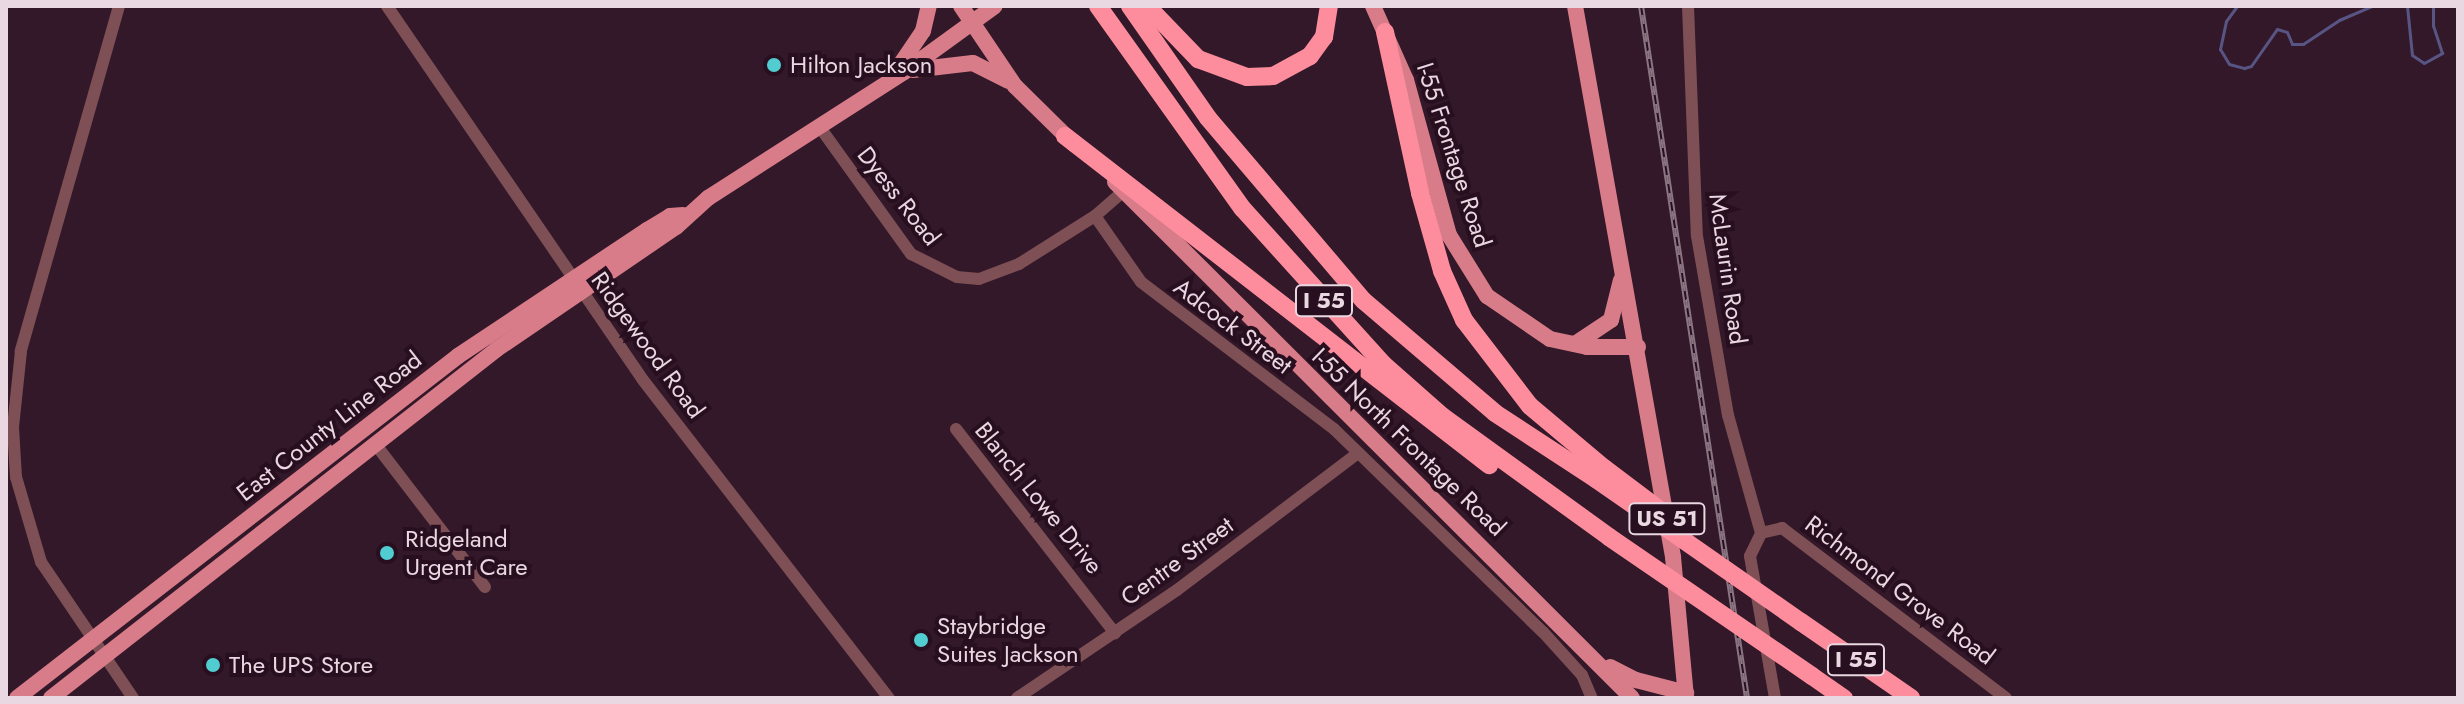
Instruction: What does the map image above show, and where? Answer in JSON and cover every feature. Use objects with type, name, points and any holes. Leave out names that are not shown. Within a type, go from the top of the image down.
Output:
[{"type":"highway","name":"I 55","points":[[1098,6],[1243,209],[1383,364],[1442,416],[1604,534],[1844,698]]},
{"type":"highway","name":"I 55","points":[[1130,6],[1208,118],[1364,301],[1495,413],[1600,474],[1747,586],[1911,698]]},
{"type":"highway","points":[[1147,6],[1198,59],[1247,77],[1273,76],[1310,56],[1324,37],[1329,6]]},
{"type":"highway","points":[[1385,32],[1420,193],[1442,271],[1464,320],[1530,406],[1600,474]]},
{"type":"highway","points":[[1065,136],[1463,449],[1604,534]]},
{"type":"main road","points":[[889,81],[923,31],[929,6]]},
{"type":"main road","name":"I-55 North Frontage Road","points":[[961,6],[1015,86],[1601,663],[1632,698]]},
{"type":"main road","name":"East County Line Road","points":[[17,698],[97,648],[376,445],[432,397],[670,216],[683,215],[904,72],[975,24],[995,6]]},
{"type":"main road","name":"I-55 Frontage Road","points":[[1373,6],[1406,80],[1449,235],[1465,267],[1487,296],[1521,324],[1550,339],[1575,344],[1638,347]]},
{"type":"main road","name":"US 51","points":[[1575,6],[1623,259],[1673,557],[1686,696]]},
{"type":"main road","points":[[904,72],[958,61],[992,71],[1015,86]]},
{"type":"main road","points":[[1575,344],[1611,320],[1623,259]]},
{"type":"main road","name":"East County Line Road","points":[[51,698],[97,648],[458,356],[576,286]]},
{"type":"main road","points":[[1601,663],[1636,680],[1686,696]]},
{"type":"street","points":[[119,6],[50,245],[14,392],[16,477],[26,522],[41,562],[133,698]]},
{"type":"street","name":"Ridgewood Road","points":[[387,6],[576,286],[889,698]]},
{"type":"street","name":"McLaurin Road","points":[[1688,6],[1697,236],[1728,415],[1761,533]]},
{"type":"street","name":"Dyess Road","points":[[819,126],[911,254],[942,273],[979,279],[997,275],[1095,216],[1124,191]]},
{"type":"street","name":"Adcock Street","points":[[1095,216],[1141,282],[1358,453],[1543,632],[1582,675],[1592,698]]},
{"type":"street","name":"Blanch Lowe Drive","points":[[956,429],[1115,633]]},
{"type":"street","points":[[376,445],[485,587]]},
{"type":"street","name":"Centre Street","points":[[1017,698],[1115,633],[1358,453]]},
{"type":"street","name":"Richmond Grove Road","points":[[1761,533],[1782,528],[2006,698]]},
{"type":"street","points":[[1761,533],[1750,556],[1775,698]]},
{"type":"waterway","points":[[2237,6],[2226,21],[2220,49],[2229,64],[2244,68],[2251,66],[2277,29],[2287,32],[2292,44],[2303,44],[2339,20],[2372,6]]},
{"type":"waterway","points":[[2407,6],[2412,55],[2424,63],[2442,53],[2433,26],[2433,6]]},
{"type":"railway","points":[[1641,6],[1747,698]]},
{"type":"place","name":"Hilton Jackson","points":[[774,65]]},
{"type":"place","name":"Ridgeland Urgent Care","points":[[387,553]]},
{"type":"place","name":"Staybridge Suites Jackson","points":[[921,640]]},
{"type":"place","name":"The UPS Store","points":[[213,665]]}]
